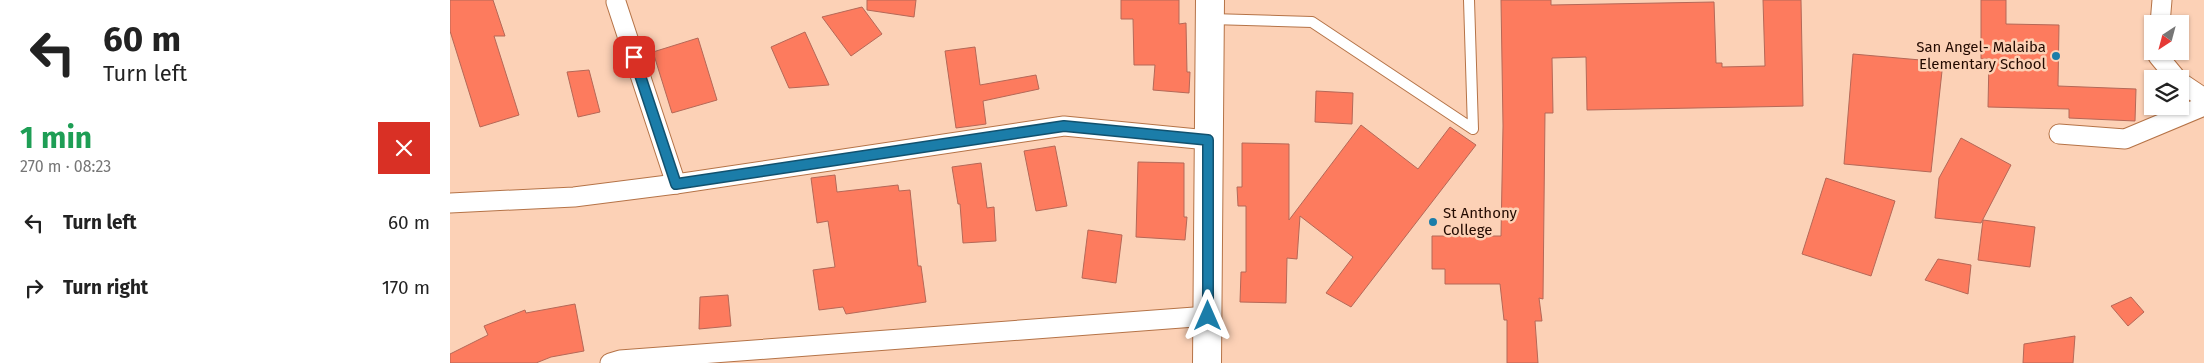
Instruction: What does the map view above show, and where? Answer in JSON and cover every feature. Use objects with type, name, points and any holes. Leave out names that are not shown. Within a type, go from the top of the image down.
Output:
[{"type":"main road","points":[[1207,363],[1210,9]]},
{"type":"street","points":[[2161,15],[2162,0]]},
{"type":"street","points":[[616,2],[676,184]]},
{"type":"street","points":[[2161,60],[2170,70]]},
{"type":"street","points":[[2189,88],[2204,98]]},
{"type":"street","points":[[2059,134],[2125,139],[2204,106]]},
{"type":"street","points":[[450,203],[574,197],[676,184],[1064,126],[1208,140]]},
{"type":"street","points":[[610,363],[620,360],[1208,316]]},
{"type":"lane","points":[[1210,9],[1312,22],[1473,129],[1469,0]]},
{"type":"building","points":[[450,0],[493,0],[505,36],[494,36],[519,115],[480,127],[450,31]]},
{"type":"building","points":[[867,0],[916,0],[914,17],[867,10]]},
{"type":"building","points":[[1121,0],[1179,0],[1179,24],[1186,23],[1187,72],[1190,72],[1189,93],[1153,90],[1155,65],[1134,65],[1133,19],[1121,19]]},
{"type":"building","points":[[1501,0],[1551,0],[1551,5],[1714,2],[1716,63],[1722,63],[1722,67],[1765,66],[1763,0],[1801,0],[1803,106],[1587,110],[1586,57],[1552,58],[1553,113],[1545,113],[1543,299],[1539,298],[1542,321],[1535,321],[1538,363],[1507,363],[1507,320],[1504,320],[1500,284],[1445,284],[1445,269],[1432,269],[1432,236],[1501,236],[1503,126]]},
{"type":"building","points":[[1981,0],[2006,0],[2006,24],[2059,25],[2058,86],[2136,89],[2135,121],[2069,118],[2069,109],[1988,107],[1989,59],[1981,59]]},
{"type":"building","points":[[862,7],[882,34],[851,56],[822,17]]},
{"type":"building","points":[[805,32],[829,85],[789,88],[771,47]]},
{"type":"building","points":[[698,38],[717,100],[672,113],[653,52]]},
{"type":"building","points":[[975,47],[980,85],[1036,75],[1039,89],[983,101],[986,124],[956,128],[945,51]]},
{"type":"building","points":[[1853,54],[1943,62],[1931,172],[1844,164]]},
{"type":"building","points":[[589,70],[600,112],[578,117],[567,72]]},
{"type":"building","points":[[1316,91],[1353,93],[1352,124],[1315,122]]},
{"type":"building","points":[[1361,125],[1418,169],[1450,127],[1476,145],[1351,307],[1326,293],[1353,257],[1300,216],[1297,259],[1287,258],[1286,303],[1240,302],[1241,272],[1246,272],[1246,206],[1238,206],[1237,187],[1242,187],[1242,143],[1289,144],[1289,220]]},
{"type":"building","points":[[1961,138],[2011,165],[1981,223],[1935,218],[1939,178]]},
{"type":"building","points":[[1055,146],[1067,206],[1036,211],[1024,151]]},
{"type":"building","points":[[1138,162],[1184,163],[1184,217],[1187,217],[1185,240],[1136,237]]},
{"type":"building","points":[[981,163],[987,208],[994,207],[996,241],[963,243],[960,204],[958,204],[952,167]]},
{"type":"building","points":[[835,175],[837,192],[898,185],[899,191],[910,190],[918,266],[921,266],[926,302],[846,314],[843,307],[819,310],[813,270],[835,267],[828,221],[817,223],[811,178]]},
{"type":"building","points":[[1826,178],[1895,201],[1871,276],[1802,254]]},
{"type":"building","points":[[1983,220],[2035,227],[2030,267],[1978,260]]},
{"type":"building","points":[[1088,230],[1122,235],[1116,283],[1082,278]]},
{"type":"building","points":[[1938,259],[1971,265],[1968,294],[1925,280]]},
{"type":"building","points":[[728,295],[731,326],[699,329],[700,297]]},
{"type":"building","points":[[2131,297],[2144,312],[2128,326],[2111,306]]},
{"type":"building","points":[[575,304],[584,351],[551,357],[536,363],[450,363],[450,354],[488,335],[484,326],[525,310],[526,313]]},
{"type":"building","points":[[2075,336],[2073,363],[2023,363],[2024,344]]},
{"type":"place","name":"San Angel- Malaiba Elementary School","points":[[2056,56]]},
{"type":"place","name":"St Anthony College","points":[[1433,222]]},
{"type":"route","points":[[634,57],[676,184],[1064,126],[1208,140],[1208,316]]}]
